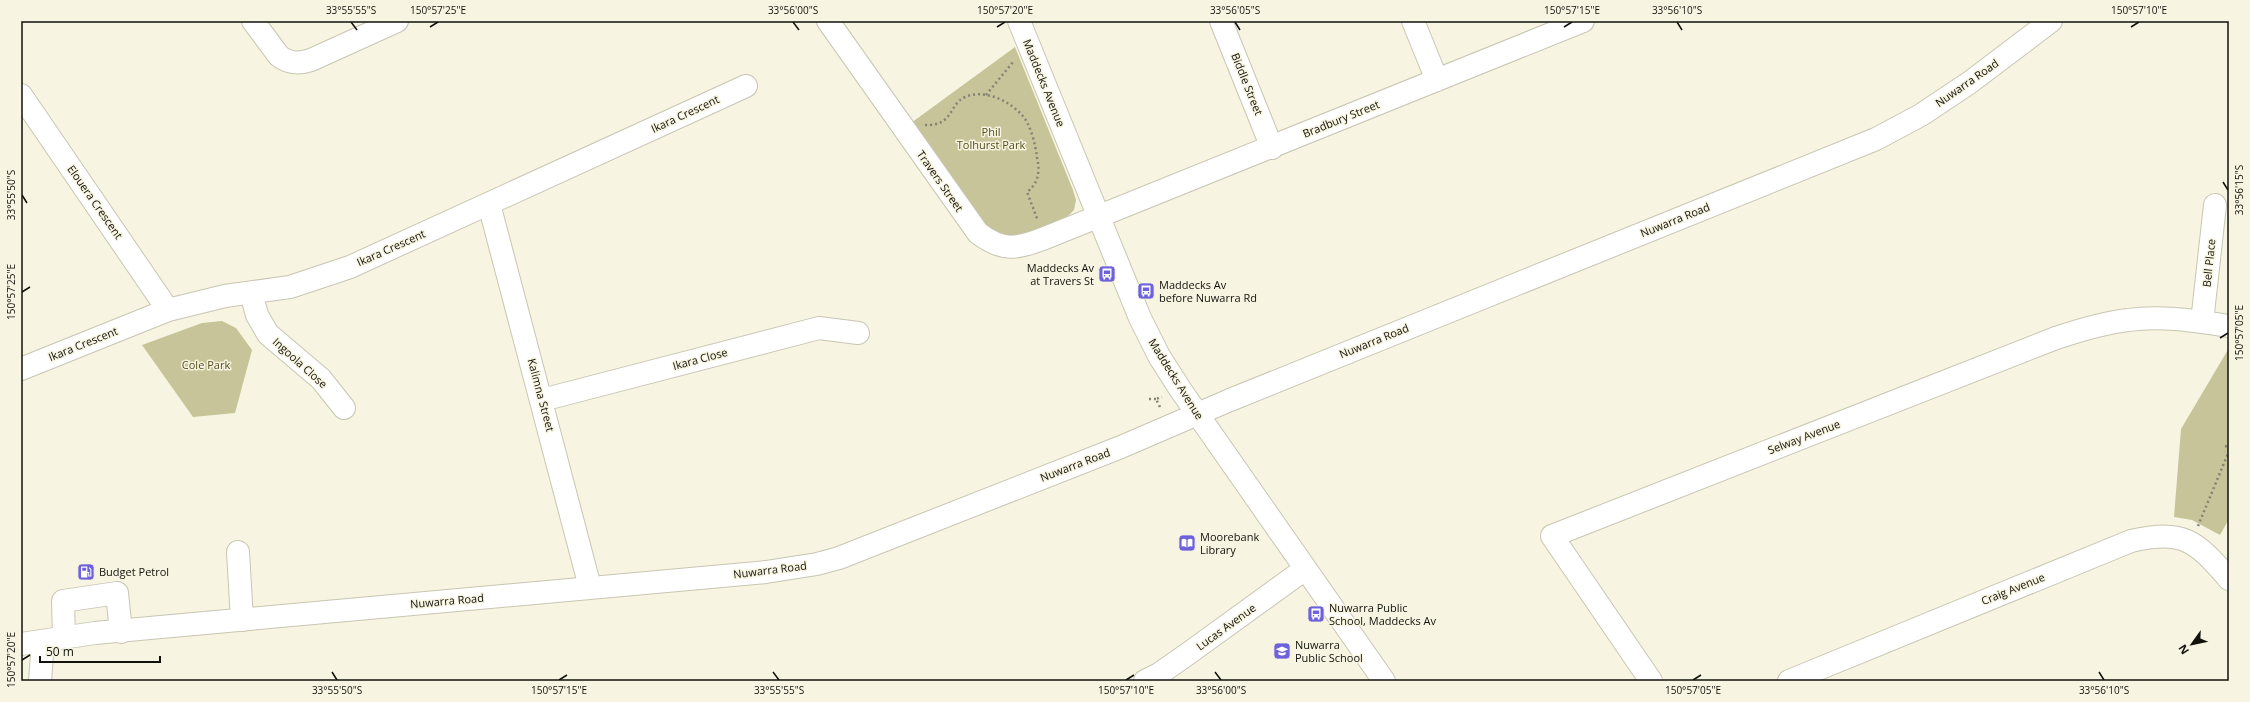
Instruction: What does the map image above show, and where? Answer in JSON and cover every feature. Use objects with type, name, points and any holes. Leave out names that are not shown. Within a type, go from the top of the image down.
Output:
[{"type":"street","points":[[253,21],[279,56],[284,60],[298,64],[311,60],[397,21]]},
{"type":"street","name":"Travers Street","points":[[828,21],[967,219],[978,233],[989,241],[1003,247],[1016,247],[1099,216]]},
{"type":"street","name":"Maddecks Avenue","points":[[1019,21],[1148,336],[1197,413],[1384,681]]},
{"type":"street","name":"Biddle Street","points":[[1221,21],[1272,148]]},
{"type":"street","points":[[1413,21],[1437,80]]},
{"type":"street","name":"Bradbury Street","points":[[1099,216],[1272,148],[1583,21]]},
{"type":"street","name":"Nuwarra Road","points":[[21,644],[64,638],[242,620],[766,572],[832,560],[1121,447],[1197,413],[1876,139],[1921,115],[1969,83],[2051,21]]},
{"type":"street","name":"Ikara Crescent","points":[[21,369],[168,310],[225,296],[251,294],[290,287],[322,278],[489,204],[746,86]]},
{"type":"street","name":"Elouera Crescent","points":[[21,95],[168,310]]},
{"type":"street","name":"Kalimna Street","points":[[489,204],[542,400],[590,587]]},
{"type":"street","name":"Bell Place","points":[[2202,322],[2214,205]]},
{"type":"street","name":"Ingoola Close","points":[[251,294],[258,315],[268,334],[321,379],[344,408]]},
{"type":"street","name":"Selway Avenue","points":[[1651,681],[1552,536],[2056,338],[2099,324],[2129,319],[2186,319],[2229,326]]},
{"type":"street","name":"Ikara Close","points":[[542,400],[819,328],[858,333]]},
{"type":"street","name":"Craig Avenue","points":[[1789,681],[2131,541],[2178,537],[2194,543],[2209,555],[2229,579]]},
{"type":"street","points":[[238,552],[242,620]]},
{"type":"street","name":"Lucas Avenue","points":[[1144,681],[1159,674],[1305,569]]},
{"type":"street","points":[[64,638],[63,602],[117,594],[121,632]]},
{"type":"street","points":[[40,681],[43,641]]},
{"type":"path","points":[[986,96],[1013,62]]},
{"type":"path","points":[[919,125],[942,122],[949,116],[957,103],[965,97],[974,95],[1000,99],[1022,115],[1032,134],[1039,166],[1038,178],[1033,188],[1027,192],[1035,215]]},
{"type":"path","points":[[1149,399],[1162,397]]},
{"type":"path","points":[[1156,398],[1160,407]]},
{"type":"path","points":[[2225,446],[2229,447]]},
{"type":"path","points":[[2198,526],[2229,451]]},
{"type":"green space","name":"Phil Tolhurst Park","points":[[1015,47],[1076,200],[1074,210],[1066,218],[1029,234],[1008,236],[992,231],[977,215],[911,123]]},
{"type":"green space","name":"Cole Park","points":[[222,321],[236,328],[252,350],[235,413],[193,417],[142,345],[202,323]]},
{"type":"green space","points":[[2229,348],[2229,519],[2220,535],[2192,520],[2174,517],[2181,429]]},
{"type":"place","name":"Maddecks Av at Travers St","points":[[1107,274]]},
{"type":"place","name":"Maddecks Av before Nuwarra Rd","points":[[1146,291]]},
{"type":"place","name":"Moorebank Library","points":[[1187,543]]},
{"type":"place","name":"Budget Petrol","points":[[86,572]]},
{"type":"place","name":"Nuwarra Public School, Maddecks Av","points":[[1316,614]]},
{"type":"place","name":"Nuwarra Public School","points":[[1282,651]]}]
